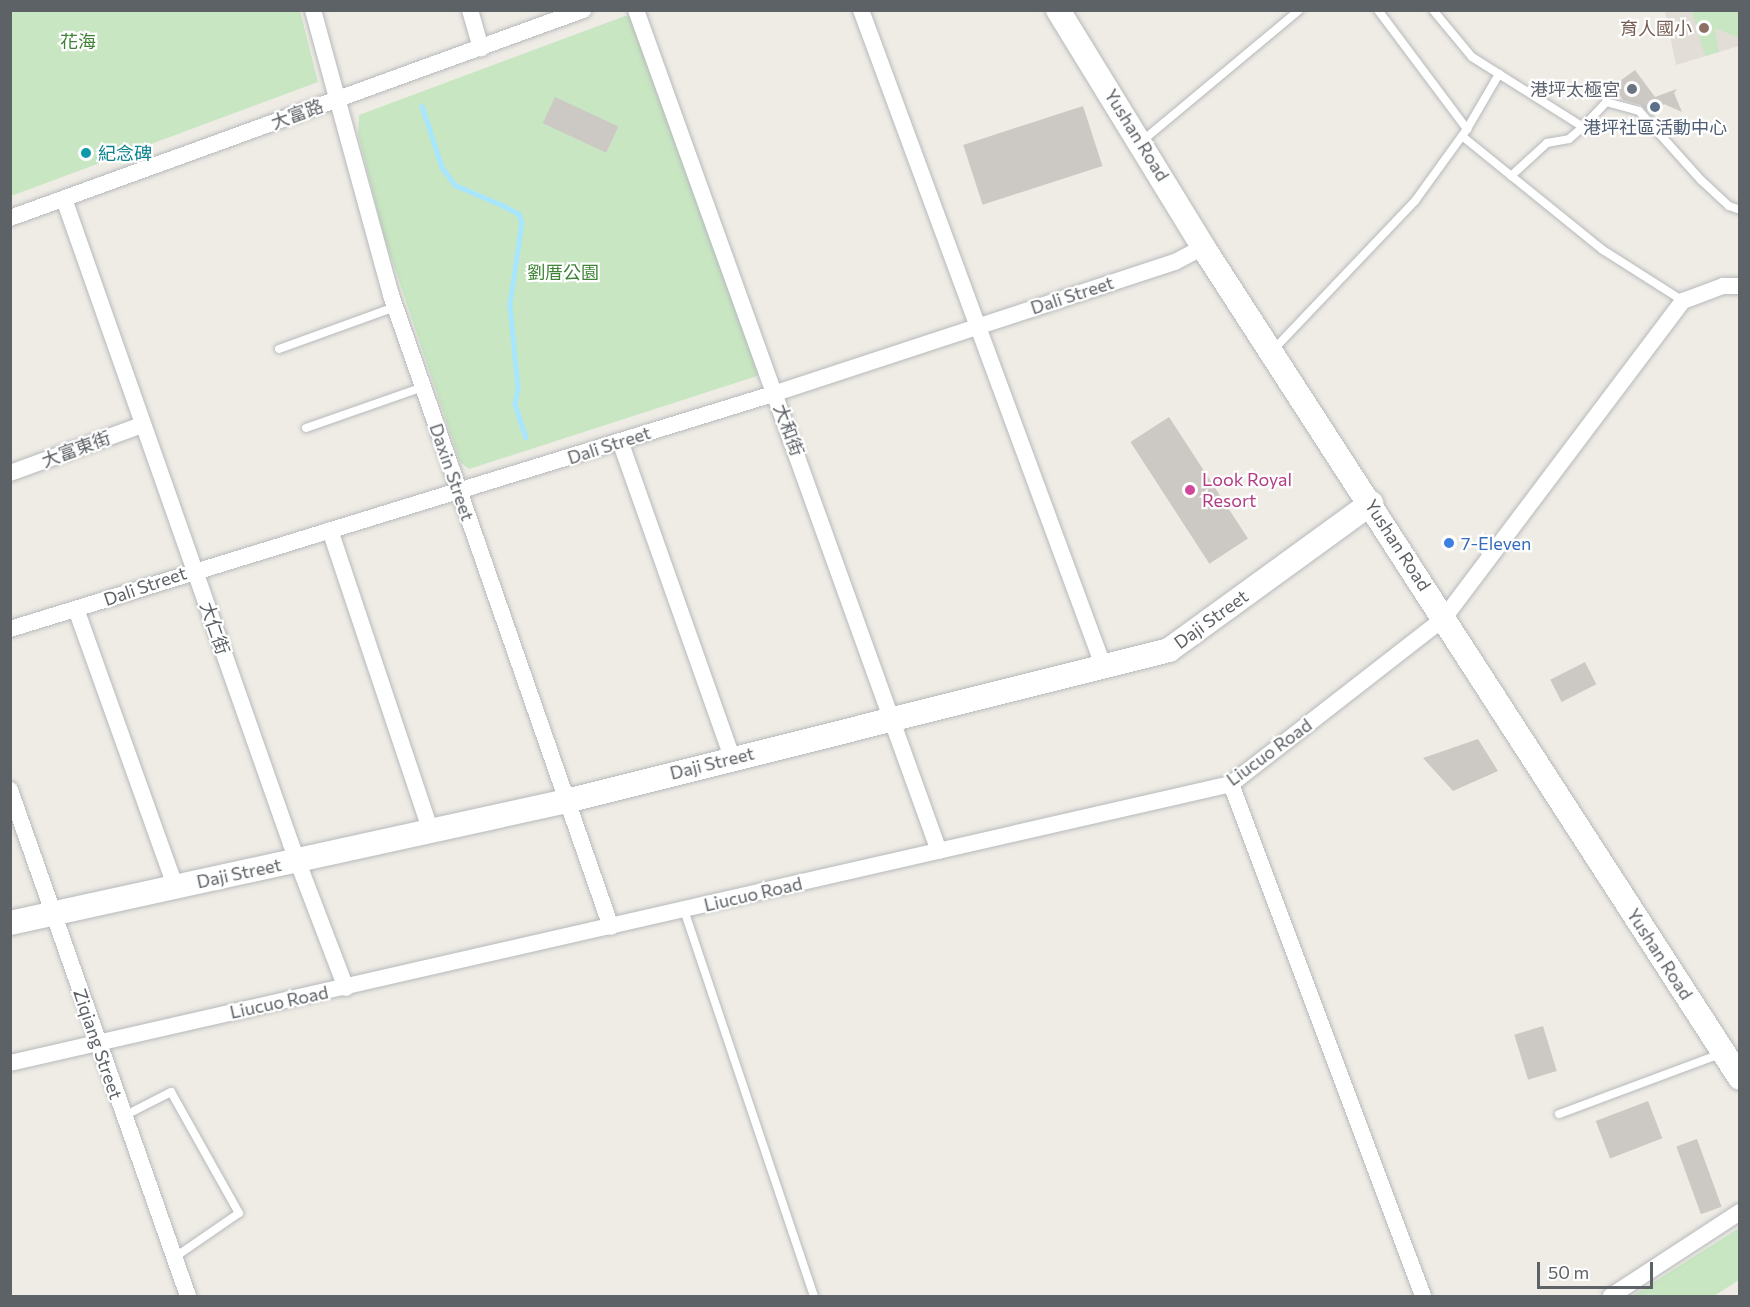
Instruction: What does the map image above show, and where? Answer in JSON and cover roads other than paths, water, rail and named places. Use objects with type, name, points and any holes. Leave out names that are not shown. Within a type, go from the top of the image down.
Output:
[{"type":"street","name":"Daxin Street","points":[[313,10],[335,100],[395,307],[611,927]]},
{"type":"street","points":[[470,10],[481,48]]},
{"type":"street","name":"大富路","points":[[10,218],[583,10]]},
{"type":"street","name":"大和街","points":[[636,10],[939,850]]},
{"type":"street","points":[[861,10],[1104,668]]},
{"type":"street","name":"Yushan Road","points":[[1058,10],[1142,141],[1203,246],[1273,350],[1740,1078]]},
{"type":"street","name":"大仁街","points":[[64,199],[297,861],[346,988]]},
{"type":"street","name":"Dali Street","points":[[10,628],[194,570],[459,493],[776,393],[1175,262],[1203,246]]},
{"type":"street","points":[[1683,301],[1723,286],[1740,286]]},
{"type":"street","name":"Liucuo Road","points":[[10,1063],[98,1041],[346,988],[1231,784],[1444,618],[1683,301]]},
{"type":"street","name":"大富東街","points":[[10,473],[142,425]]},
{"type":"street","points":[[620,441],[732,757]]},
{"type":"street","name":"Daji Street","points":[[10,923],[567,801],[732,757],[894,720],[1169,650],[1371,503]]},
{"type":"street","points":[[330,530],[431,832]]},
{"type":"street","points":[[76,609],[175,886]]},
{"type":"street","points":[[1231,784],[1423,1296]]},
{"type":"street","name":"Ziqiang Street","points":[[10,790],[123,1116],[189,1296]]},
{"type":"street","points":[[1611,1296],[1740,1212]]},
{"type":"lane","points":[[1142,141],[1299,10]]},
{"type":"lane","points":[[1378,10],[1465,133],[1511,176],[1603,250],[1683,301]]},
{"type":"lane","points":[[1433,10],[1472,57],[1583,127]]},
{"type":"lane","points":[[1273,350],[1415,201],[1465,133],[1499,74]]},
{"type":"lane","points":[[1511,176],[1547,142],[1569,139],[1606,102],[1639,111],[1701,180],[1729,206],[1740,210]]},
{"type":"lane","points":[[279,349],[395,307]]},
{"type":"lane","points":[[306,428],[423,387]]},
{"type":"lane","points":[[684,910],[814,1296]]},
{"type":"lane","points":[[1559,1114],[1723,1053]]},
{"type":"lane","points":[[123,1116],[171,1092],[239,1213],[175,1257]]},
{"type":"waterway","points":[[422,106],[442,167],[455,185],[519,214],[522,223],[510,304],[518,389],[515,404],[526,437]]},
{"type":"place","name":"育人國小","points":[[1704,28]]},
{"type":"place","name":"港坪太極宮","points":[[1632,89]]},
{"type":"place","name":"港坪社區活動中心","points":[[1655,107]]},
{"type":"place","name":"紀念碑","points":[[86,153]]},
{"type":"place","name":"Look Royal Resort","points":[[1190,490]]},
{"type":"place","name":"7-Eleven","points":[[1449,543]]},
{"type":"park label","name":"花海","points":[[78,41]]},
{"type":"park label","name":"劉厝公園","points":[[563,272]]}]
